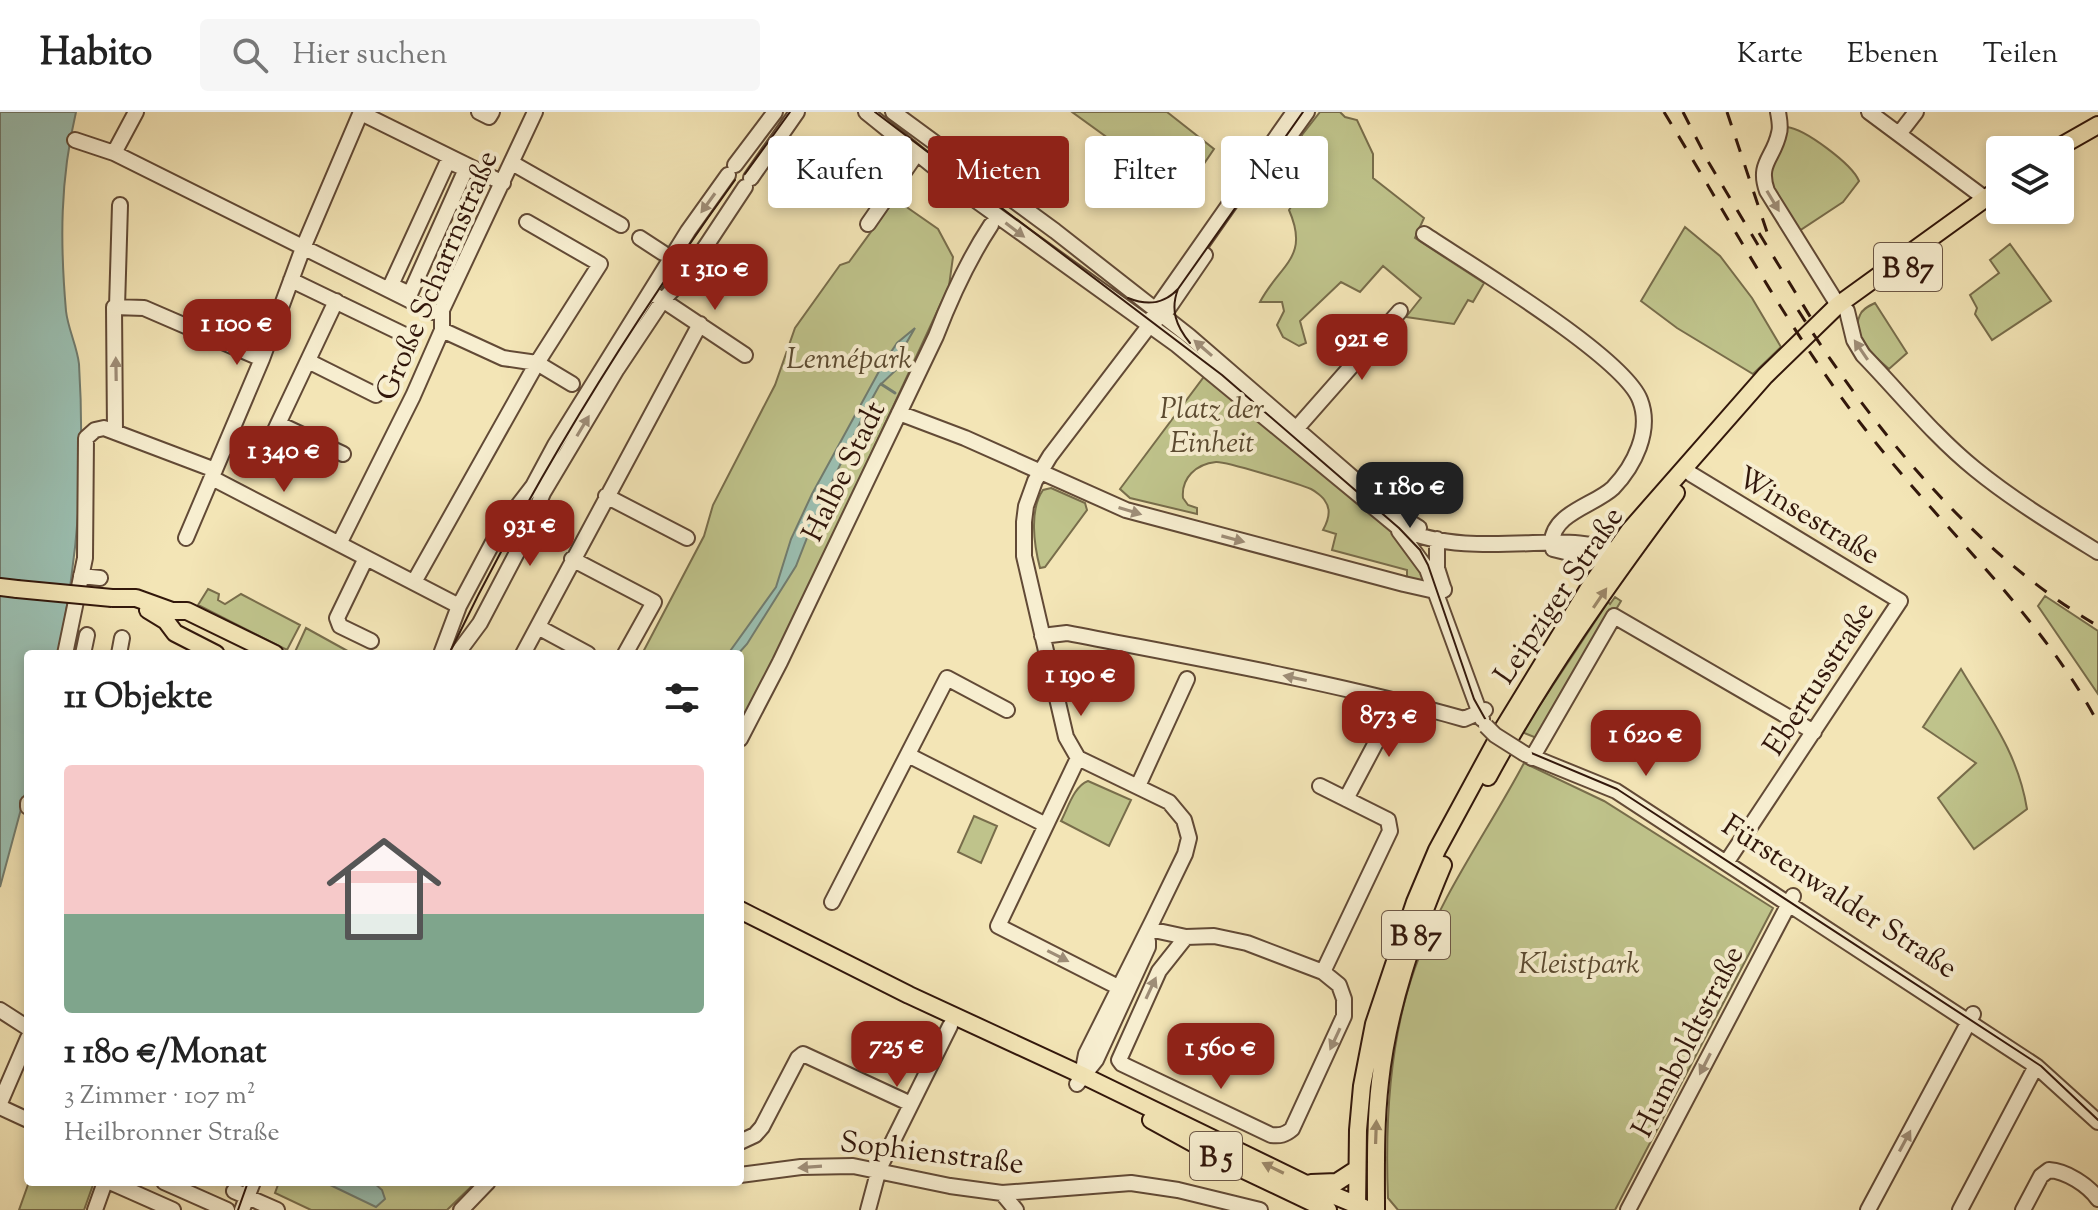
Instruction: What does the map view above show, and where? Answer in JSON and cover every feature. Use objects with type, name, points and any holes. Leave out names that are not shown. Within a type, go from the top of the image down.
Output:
[{"type":"main road","points":[[2074,139],[2098,125]]},
{"type":"main road","points":[[2074,150],[2098,135]]},
{"type":"main road","name":"Leipziger Straße","points":[[1361,1209],[1357,1169],[1362,1086],[1374,1024],[1415,902],[1437,850],[1501,732],[1616,556],[1765,376],[1843,308],[1986,206]]},
{"type":"main road","name":"Leipziger Straße","points":[[1376,1210],[1380,1080],[1393,1011],[1426,906],[1448,852],[1616,556],[1772,380],[1843,308]]},
{"type":"main road","points":[[0,587],[112,598],[174,618],[192,613],[267,650]]},
{"type":"main road","points":[[174,618],[180,636],[208,650]]},
{"type":"main road","name":"B 5","points":[[744,912],[956,1023]]},
{"type":"main road","name":"B 5","points":[[744,922],[1361,1209]]},
{"type":"main road","name":"B 5","points":[[1080,1079],[1288,1193],[1328,1210]]},
{"type":"main road","points":[[1304,1183],[1337,1182],[1357,1169]]},
{"type":"street","points":[[114,153],[136,112]]},
{"type":"street","points":[[186,538],[361,112],[503,183]]},
{"type":"street","points":[[479,112],[489,117],[492,112]]},
{"type":"street","name":"Große Scharrnstraße","points":[[339,544],[413,396],[442,330],[442,310],[535,112]]},
{"type":"street","points":[[442,650],[459,606],[504,524],[533,486],[688,231],[775,112]]},
{"type":"street","points":[[460,650],[480,623],[543,493],[617,369],[663,300],[683,279],[797,112]]},
{"type":"street","points":[[866,112],[974,199],[1203,366],[1390,523],[1419,556],[1440,590],[1485,717],[1464,719],[1301,679],[1067,633],[1042,636]]},
{"type":"street","points":[[893,112],[1159,312],[1390,510],[1437,539]]},
{"type":"street","points":[[1159,312],[1294,112]]},
{"type":"street","points":[[1080,1079],[1086,1054],[1185,854],[1189,838],[1184,820],[1169,802],[1078,758],[1066,737],[1023,541],[1030,493],[1040,471],[1307,112]]},
{"type":"street","points":[[1778,112],[1780,131],[1765,163],[1762,178],[1767,191],[1843,308],[1858,348],[1974,469],[2023,504],[2097,549]]},
{"type":"street","points":[[1869,112],[1986,196]]},
{"type":"street","points":[[1899,134],[1916,112]]},
{"type":"street","points":[[75,140],[114,153],[433,312],[442,310]]},
{"type":"street","points":[[868,224],[913,159]]},
{"type":"street","points":[[448,161],[466,169],[410,294],[391,285],[448,161]]},
{"type":"street","points":[[512,163],[621,225]]},
{"type":"street","points":[[110,430],[120,205]]},
{"type":"street","points":[[414,582],[537,363],[600,264],[527,222]]},
{"type":"street","name":"Halbe Stadt","points":[[744,731],[936,336],[948,304],[974,251],[991,225]]},
{"type":"street","points":[[1424,234],[1587,344],[1621,373],[1641,401],[1643,425],[1640,448],[1632,464],[1607,493],[1562,520],[1553,534],[1552,542]]},
{"type":"street","points":[[640,238],[663,253]]},
{"type":"street","points":[[291,280],[405,335]]},
{"type":"street","points":[[650,292],[745,355]]},
{"type":"street","points":[[226,444],[261,460],[336,301]]},
{"type":"street","points":[[115,307],[144,308],[262,359]]},
{"type":"street","points":[[1296,429],[1400,311]]},
{"type":"street","points":[[525,650],[700,324]]},
{"type":"street","points":[[442,330],[503,358],[537,363],[572,384]]},
{"type":"street","points":[[308,361],[376,395]]},
{"type":"street","points":[[899,413],[965,438],[1103,501],[1157,519],[1440,590]]},
{"type":"street","points":[[279,424],[343,454]]},
{"type":"street","points":[[66,650],[85,558],[86,438],[95,430],[110,430],[213,474],[459,606]]},
{"type":"street","name":"Winsestraße","points":[[1691,474],[1900,601]]},
{"type":"street","points":[[606,496],[687,538]]},
{"type":"street","points":[[504,524],[513,522],[520,526],[524,537]]},
{"type":"street","points":[[1390,523],[1421,537],[1458,543],[1552,542],[1616,556]]},
{"type":"street","points":[[1419,556],[1421,546],[1437,539]]},
{"type":"street","points":[[1437,539],[1440,590]]},
{"type":"street","points":[[1437,561],[1458,543]]},
{"type":"street","points":[[1534,543],[1616,556]]},
{"type":"street","points":[[366,558],[337,618],[340,626],[371,641]]},
{"type":"street","points":[[572,559],[654,602],[627,650]]},
{"type":"street","points":[[81,576],[100,578]]},
{"type":"street","name":"Ebertusstraße","points":[[1729,859],[1900,601]]},
{"type":"street","points":[[1530,753],[1614,616],[1814,732]]},
{"type":"street","points":[[538,627],[581,650]]},
{"type":"street","points":[[84,650],[87,635]]},
{"type":"street","points":[[120,650],[122,638]]},
{"type":"street","points":[[832,902],[947,678],[1007,710]]},
{"type":"street","points":[[1138,786],[1187,679]]},
{"type":"street","points":[[1346,799],[1398,701]]},
{"type":"street","name":"Fürstenwalder Straße","points":[[1485,717],[1530,753],[1618,783],[1791,900],[2045,1062],[2098,1112]]},
{"type":"street","points":[[908,755],[1046,825]]},
{"type":"street","points":[[1078,758],[998,926],[1118,987]]},
{"type":"street","points":[[1320,786],[1388,820],[1390,831],[1323,972]]},
{"type":"street","name":"Humboldtstraße","points":[[1628,1210],[1791,900]]},
{"type":"street","points":[[1149,929],[1186,937],[1214,936],[1247,943],[1323,972],[1339,985],[1344,999],[1344,1016],[1292,1129],[1280,1136],[1271,1135],[1119,1060],[1159,971],[1186,937]]},
{"type":"street","points":[[1080,1079],[1096,1060],[1143,958],[1148,947],[1149,929]]},
{"type":"street","points":[[0,1010],[24,1025]]},
{"type":"street","points":[[1868,1210],[1972,1018]]},
{"type":"street","name":"Fürstenwalder Straße","points":[[1972,1018],[2036,1066],[2098,1122]]},
{"type":"street","points":[[868,1210],[879,1169],[956,1023]]},
{"type":"street","points":[[24,1048],[0,1105],[24,1118]]},
{"type":"street","points":[[744,1140],[762,1127],[798,1058],[803,1054],[911,1104]]},
{"type":"street","points":[[1960,1210],[2036,1066]]},
{"type":"street","name":"Sophienstraße","points":[[744,1175],[836,1166],[879,1169],[950,1186],[1002,1193],[1131,1183],[1178,1190],[1260,1210]]},
{"type":"street","points":[[2023,1210],[2041,1176],[2049,1170],[2060,1171],[2098,1199]]},
{"type":"street","points":[[95,1210],[106,1186]]},
{"type":"street","points":[[117,1186],[173,1210]]},
{"type":"street","points":[[173,1186],[227,1210],[243,1192],[277,1210]]},
{"type":"street","points":[[461,1210],[484,1186]]},
{"type":"street","points":[[1002,1193],[1016,1210]]},
{"type":"green space","points":[[1072,112],[1167,112],[1197,136],[1105,136]]},
{"type":"green space","points":[[1320,112],[1340,112],[1357,120],[1373,154],[1373,178],[1424,218],[1415,238],[1484,283],[1473,302],[1468,300],[1454,324],[1406,317],[1421,298],[1383,266],[1360,292],[1341,282],[1300,321],[1306,343],[1299,346],[1283,337],[1277,325],[1284,311],[1282,302],[1260,302],[1294,250],[1295,226],[1289,210],[1328,208],[1328,136],[1302,135]]},
{"type":"green space","points":[[1787,127],[1827,148],[1859,181],[1843,202],[1799,231],[1774,190],[1769,173]]},
{"type":"green space","points":[[1205,142],[1214,149],[1205,162]]},
{"type":"green space","name":"Lennépark","points":[[888,208],[908,208],[938,229],[953,257],[949,286],[768,676],[744,721],[744,650],[644,650],[704,536],[713,505],[775,385],[795,328],[840,265],[849,262]]},
{"type":"green space","points":[[1685,227],[1720,256],[1752,298],[1781,347],[1753,374],[1677,328],[1641,301]]},
{"type":"green space","points":[[2010,244],[2051,301],[1992,340],[1975,314],[1977,308],[1970,295],[1999,273],[1990,260]]},
{"type":"green space","points":[[1875,303],[1907,353],[1889,369],[1866,345],[1858,330],[1861,313]]},
{"type":"green space","name":"Platz der Einheit","points":[[1206,374],[1390,530],[1418,565],[1427,585],[1407,580],[1407,570],[1332,550],[1336,534],[1323,530],[1329,512],[1324,499],[1311,489],[1278,478],[1216,462],[1202,466],[1187,478],[1183,491],[1183,498],[1188,505],[1197,508],[1197,514],[1130,498],[1120,489]]},
{"type":"green space","points":[[1051,488],[1085,503],[1087,510],[1045,567],[1040,568],[1034,517],[1043,490]]},
{"type":"green space","points":[[208,589],[219,594],[218,600],[225,604],[241,594],[300,625],[287,650],[198,605]]},
{"type":"green space","points":[[2045,596],[2098,631],[2098,694],[2038,606]]},
{"type":"green space","points":[[1615,597],[1621,601],[1539,739],[1522,732],[1608,602],[1610,604]]},
{"type":"green space","points":[[306,628],[346,650],[296,650]]},
{"type":"green space","points":[[1961,669],[2010,752],[2027,809],[1974,849],[1938,798],[1976,763],[1923,727]]},
{"type":"green space","name":"Kleistpark","points":[[1524,763],[1604,801],[1773,908],[1615,1210],[1398,1210],[1388,1198],[1388,1111],[1394,1053],[1406,995],[1438,915]]},
{"type":"green space","points":[[1088,781],[1131,800],[1109,846],[1061,821],[1075,792]]},
{"type":"green space","points":[[974,816],[997,826],[981,863],[958,852]]},
{"type":"green space","points":[[28,1186],[93,1186],[84,1210],[19,1210]]},
{"type":"green space","points":[[278,1186],[472,1186],[447,1210],[311,1210],[275,1193]]},
{"type":"shaded area","points":[[0,112],[76,112],[64,187],[62,236],[66,311],[79,364],[81,400],[75,546],[59,650],[24,650],[24,798],[0,887]]},
{"type":"shaded area","points":[[915,328],[896,370],[879,386],[868,406],[814,520],[796,566],[747,644],[742,650],[731,650],[776,587],[791,539],[812,494],[897,343]]},
{"type":"shaded area","points":[[332,1186],[378,1186],[385,1199],[376,1207]]},
{"type":"waterway","points":[[881,384],[895,393]]},
{"type":"tram line","points":[[745,174],[790,112]]},
{"type":"tram line","points":[[875,112],[1222,375],[1399,528],[1420,550],[1428,565],[1474,699],[1488,724],[1510,744],[1617,789],[2041,1066],[2098,1120]]},
{"type":"tram line","points":[[1128,298],[1155,302],[1167,298],[1178,289],[1303,112]]},
{"type":"tram line","points":[[451,650],[546,470],[618,352],[735,180]]},
{"type":"tram line","points":[[1178,289],[1176,318],[1190,343]]},
{"type":"tram line","points":[[238,1210],[247,1186]]},
{"type":"railway","points":[[1664,112],[1810,353],[1894,465],[2047,644],[2098,723]]},
{"type":"railway","points":[[1683,112],[1709,163],[1758,245]]},
{"type":"railway","points":[[1727,112],[1770,241]]},
{"type":"railway","points":[[1759,233],[1811,318]]},
{"type":"railway","points":[[1798,310],[1859,399],[1930,486],[2010,563],[2053,597],[2098,626]]}]
